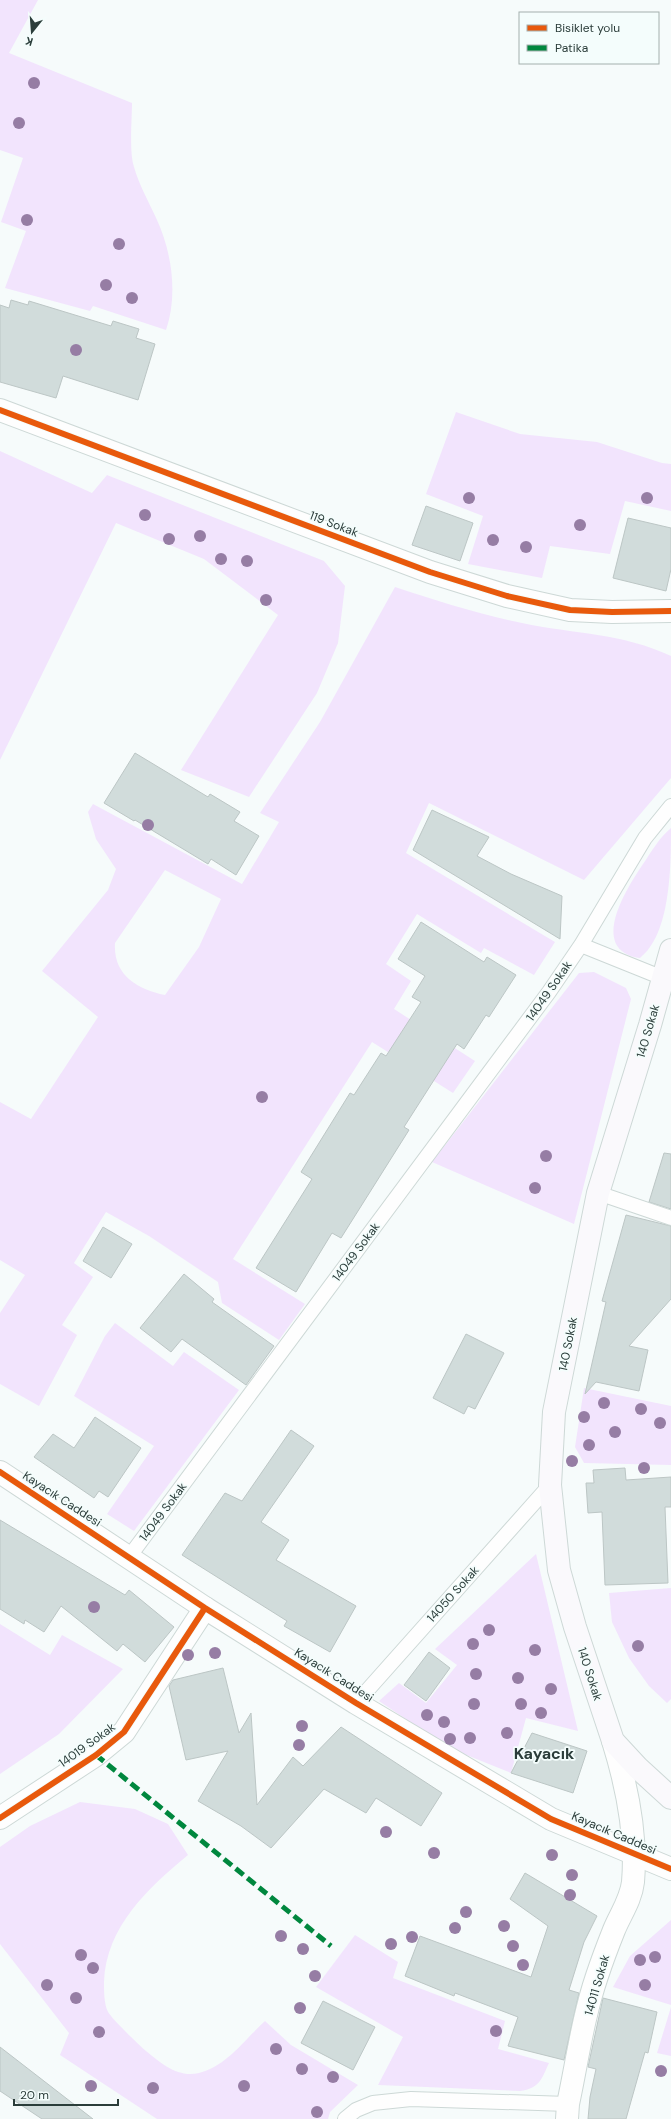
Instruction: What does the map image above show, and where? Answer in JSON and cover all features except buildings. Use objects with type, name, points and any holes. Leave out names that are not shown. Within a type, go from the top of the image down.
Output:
[{"type":"main road","name":"140 Sokak","points":[[671,950],[598,1193],[554,1412],[550,1485],[560,1570],[575,1627],[613,1742],[638,1768],[671,1798]]},
{"type":"street","name":"119 Sokak","points":[[0,410],[430,572],[507,596],[570,610],[612,612],[671,611]]},
{"type":"street","name":"Kayacık Caddesi","points":[[0,1472],[205,1608],[356,1703],[551,1819],[671,1869]]},
{"type":"street","name":"14019 Sokak","points":[[0,1818],[96,1755],[124,1732],[205,1608]]},
{"type":"street","name":"140 Sokak","points":[[613,1742],[623,1772],[634,1854]]},
{"type":"street","name":"14011 Sokak","points":[[568,2112],[596,1978],[632,1884],[634,1854]]},
{"type":"lane","name":"14049 Sokak","points":[[129,1557],[544,998],[581,945],[645,838],[671,806]]},
{"type":"lane","points":[[581,945],[663,978]]},
{"type":"lane","points":[[598,1193],[671,1218]]},
{"type":"lane","name":"14050 Sokak","points":[[356,1703],[550,1485]]},
{"type":"lane","points":[[345,2119],[356,2110],[373,2103],[411,2099],[568,2112]]},
{"type":"shaded area","points":[[0,0],[38,0],[9,53],[132,103],[132,160],[141,187],[162,233],[170,260],[172,274],[172,303],[166,330],[93,306],[90,311],[5,288],[26,231],[1,222],[23,158],[0,150]]},
{"type":"shaded area","points":[[456,412],[520,434],[597,442],[662,463],[671,464],[671,511],[625,501],[610,554],[550,546],[542,578],[468,564],[483,516],[426,494]]},
{"type":"shaded area","points":[[0,451],[92,493],[107,475],[324,561],[345,586],[338,643],[317,693],[249,797],[181,770],[278,615],[204,559],[116,523],[0,760]]},
{"type":"shaded area","points":[[395,587],[490,616],[541,627],[616,638],[653,648],[671,656],[671,778],[584,880],[429,803],[406,853],[555,942],[534,975],[484,948],[481,953],[417,914],[386,964],[411,981],[394,1009],[475,1061],[453,1093],[372,1042],[233,1259],[305,1304],[279,1340],[222,1303],[218,1282],[149,1236],[106,1212],[74,1263],[93,1277],[62,1325],[77,1335],[39,1406],[0,1384],[0,1313],[25,1275],[0,1260],[0,1102],[31,1119],[98,1017],[42,971],[108,890],[116,869],[96,839],[88,812],[93,804],[242,884],[279,822],[260,813],[320,722]],"holes":[[[165,870],[221,899],[199,947],[165,995],[145,989],[129,979],[123,972],[118,964],[115,954],[115,943]]]},
{"type":"shaded area","points":[[671,828],[671,861],[667,898],[663,916],[658,933],[650,947],[640,958],[624,953],[616,943],[613,931],[616,917],[621,902],[636,875],[659,840]]},
{"type":"shaded area","points":[[594,972],[626,988],[631,999],[574,1224],[432,1162],[579,973]]},
{"type":"shaded area","points":[[115,1323],[173,1366],[184,1352],[239,1390],[134,1531],[107,1514],[154,1446],[74,1396],[105,1336]]},
{"type":"shaded area","points":[[584,1388],[671,1406],[671,1465],[584,1463],[575,1447]]},
{"type":"shaded area","points":[[536,1554],[578,1731],[526,1718],[511,1773],[449,1748],[379,1701],[399,1683],[426,1703],[457,1665],[435,1649]]},
{"type":"shaded area","points":[[671,1588],[671,1699],[667,1703],[649,1686],[629,1658],[612,1622],[609,1593]]},
{"type":"shaded area","points":[[0,1624],[50,1655],[62,1635],[123,1669],[59,1734],[0,1774]]},
{"type":"shaded area","points":[[80,1802],[135,1809],[168,1824],[188,1855],[144,1895],[121,1926],[112,1944],[104,1982],[104,1997],[108,2012],[111,2016],[137,2043],[158,2061],[177,2072],[184,2074],[199,2073],[218,2064],[235,2051],[265,2021],[291,2045],[358,2085],[330,2112],[328,2119],[157,2119],[60,2055],[69,2033],[0,1944],[0,1847],[30,1826]]},
{"type":"shaded area","points":[[671,1920],[671,2005],[613,1987],[630,1956]]},
{"type":"shaded area","points":[[355,1935],[398,1962],[393,1978],[505,2021],[498,2049],[549,2063],[539,2082],[532,2088],[520,2091],[378,2085],[403,2037],[316,1987]]},
{"type":"shaded area","points":[[671,2007],[671,2056],[657,2053]]},
{"type":"marked path","points":[[96,1755],[331,1946]]},
{"type":"cycle path","points":[[0,410],[430,572],[507,596],[570,610],[612,612],[671,611]]},
{"type":"cycle path","points":[[0,1472],[205,1608],[356,1703],[551,1819],[671,1869]]},
{"type":"cycle path","points":[[0,1818],[96,1755],[124,1732],[205,1608]]},
{"type":"district","name":"Kayacık","points":[[544,1753]]}]
